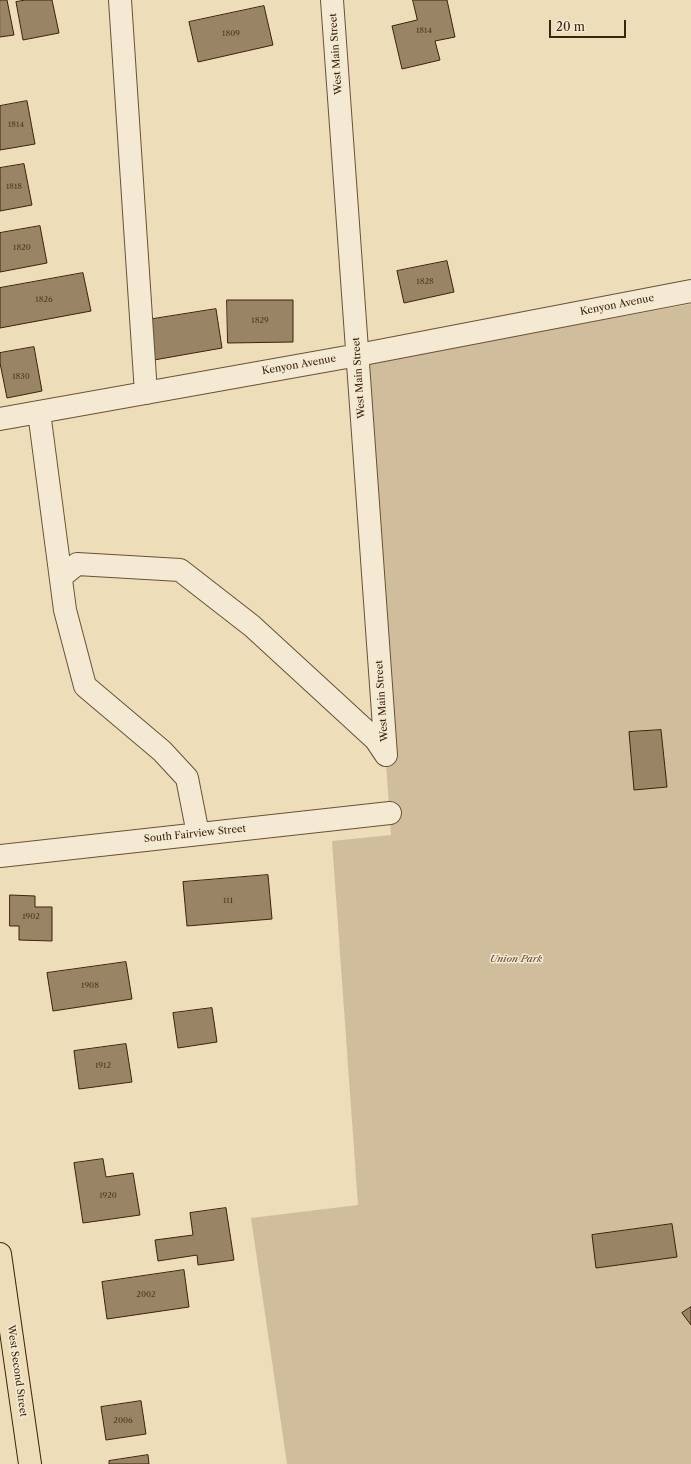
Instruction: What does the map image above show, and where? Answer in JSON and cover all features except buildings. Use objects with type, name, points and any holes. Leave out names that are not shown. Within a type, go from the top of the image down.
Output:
[{"type":"main road","name":"West Second Street","points":[[0,1260],[30,1464]]},
{"type":"street","points":[[120,0],[146,393]]},
{"type":"street","name":"West Main Street","points":[[61,577],[77,564],[180,570],[252,626],[376,740],[386,755],[332,0]]},
{"type":"street","name":"Kenyon Avenue","points":[[0,419],[358,355],[691,291]]},
{"type":"street","points":[[40,412],[65,610],[85,686],[162,751],[187,778],[198,834]]},
{"type":"street","name":"South Fairview Street","points":[[0,856],[390,813]]},
{"type":"green space","name":"Union Park","points":[[691,304],[691,1464],[287,1464],[251,1218],[358,1205],[332,841],[391,835],[358,364]]}]
